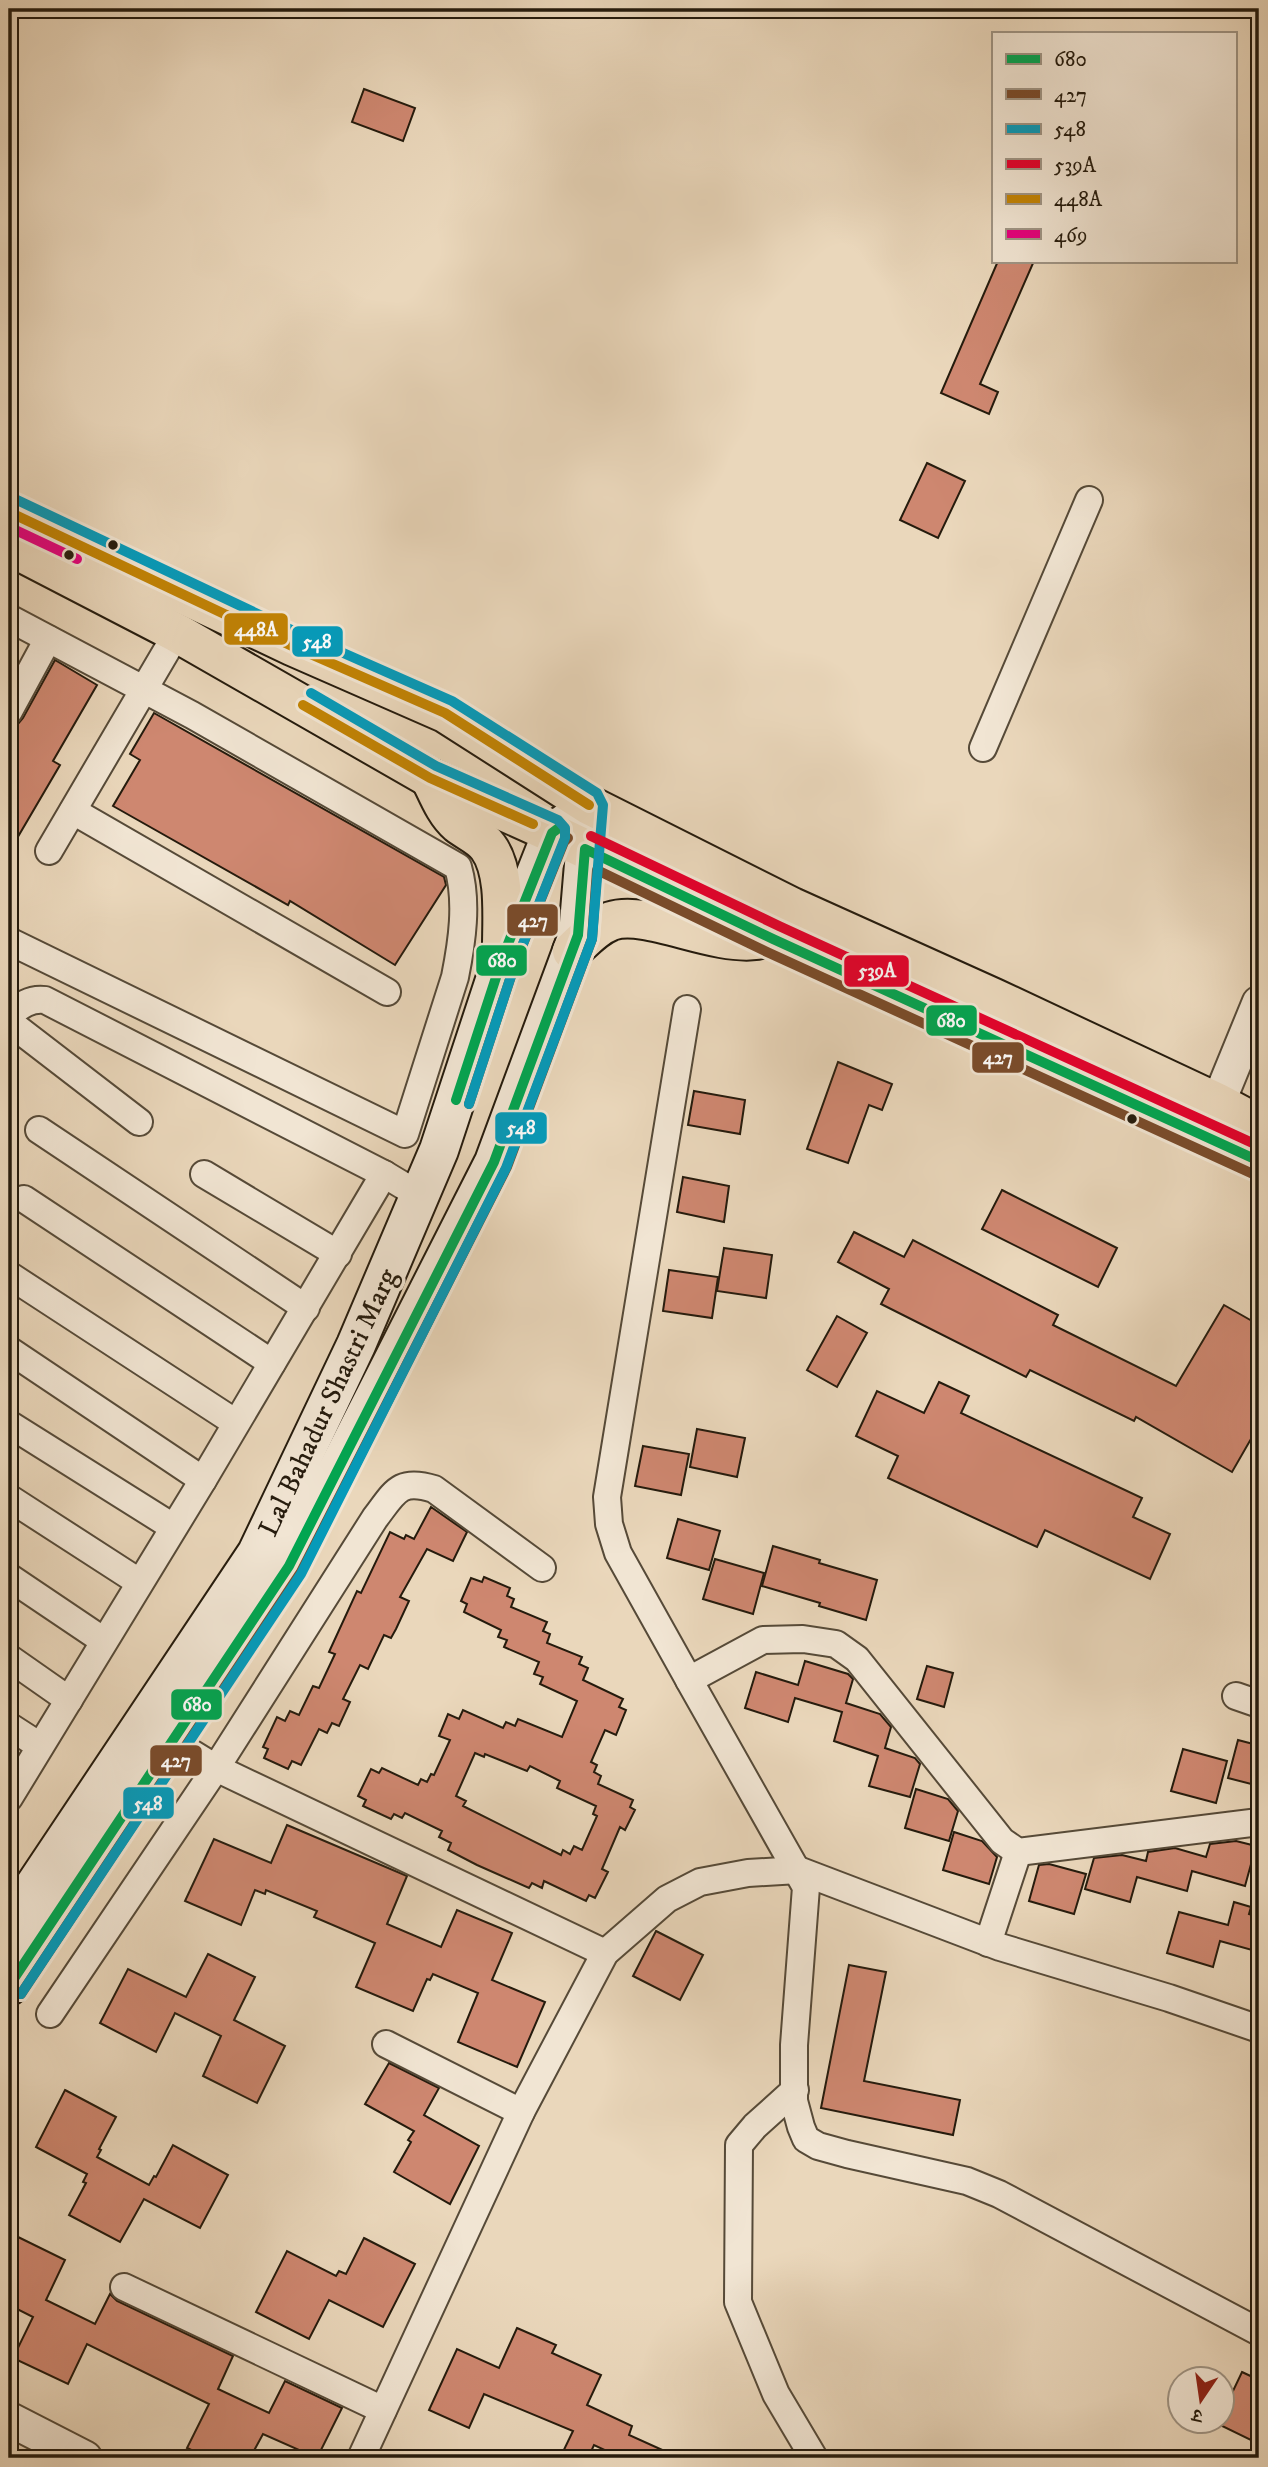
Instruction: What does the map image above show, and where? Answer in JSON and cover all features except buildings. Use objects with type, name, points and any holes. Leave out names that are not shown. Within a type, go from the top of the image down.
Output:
[{"type":"main road","points":[[16,527],[83,546],[292,646],[445,713],[589,805],[792,906],[1218,1103],[1259,1125]]},
{"type":"main road","points":[[16,527],[177,633],[430,778],[773,939],[1259,1161]]},
{"type":"main road","points":[[430,778],[448,814],[459,825],[477,835],[488,846],[495,860],[500,878],[502,959]]},
{"type":"main road","points":[[568,841],[589,805]]},
{"type":"main road","name":"Lal Bahadur Shastri Marg","points":[[9,1986],[289,1566],[494,1162],[578,935],[568,841]]},
{"type":"main road","name":"Lal Bahadur Shastri Marg","points":[[9,1924],[257,1553],[356,1345],[439,1150],[502,959],[568,841]]},
{"type":"main road","points":[[572,951],[595,929],[612,920],[622,919],[644,921],[732,942],[773,939]]},
{"type":"street","points":[[983,748],[1089,500]]},
{"type":"street","points":[[9,618],[144,690],[458,867],[464,893],[459,956],[405,1134],[9,941]]},
{"type":"street","points":[[48,852],[177,633]]},
{"type":"street","points":[[9,710],[48,639]]},
{"type":"street","points":[[73,811],[387,992]]},
{"type":"street","points":[[9,1015],[36,999],[45,1000],[384,1174],[419,1195]]},
{"type":"street","points":[[1218,1103],[1259,1003]]},
{"type":"street","points":[[687,1009],[607,1497],[609,1524],[618,1553],[806,1887],[794,2045],[794,2090],[806,2139],[818,2146],[967,2181],[989,2190],[1259,2332]]},
{"type":"street","points":[[9,1022],[139,1122]]},
{"type":"street","points":[[39,1130],[306,1308]]},
{"type":"street","points":[[204,1174],[338,1254]]},
{"type":"street","points":[[9,1798],[204,1480],[384,1174]]},
{"type":"street","points":[[24,1199],[272,1363]]},
{"type":"street","points":[[9,1275],[236,1423]]},
{"type":"street","points":[[9,1350],[204,1480]]},
{"type":"street","points":[[9,1424],[173,1527]]},
{"type":"street","points":[[50,2014],[216,1768],[374,1518],[398,1489],[415,1484],[434,1489],[542,1568]]},
{"type":"street","points":[[9,1498],[139,1582]]},
{"type":"street","points":[[9,1577],[104,1641]]},
{"type":"street","points":[[689,1679],[763,1640],[803,1639],[836,1644],[857,1660],[1002,1841],[1018,1852],[1259,1822]]},
{"type":"street","points":[[9,1658],[69,1700]]},
{"type":"street","points":[[9,1726],[40,1746]]},
{"type":"street","points":[[172,1741],[216,1768],[605,1953]]},
{"type":"street","points":[[988,1943],[1018,1852]]},
{"type":"street","points":[[360,2458],[521,2112],[605,1953],[667,1899],[700,1882],[748,1873],[798,1870],[988,1943],[1169,1998],[1259,2029]]},
{"type":"street","points":[[386,2044],[521,2112]]},
{"type":"street","points":[[794,2090],[755,2126],[739,2145],[738,2302],[776,2394],[814,2458]]},
{"type":"street","points":[[124,2287],[383,2410]]},
{"type":"street","points":[[9,2419],[85,2458]]},
{"type":"transit line","name":"548","points":[[15,499],[298,633],[452,701],[597,793],[603,805],[592,939],[506,1168],[301,1574],[21,1994]]},
{"type":"transit line","name":"448A","points":[[9,512],[292,646],[445,713],[589,805]]},
{"type":"transit line","name":"469","points":[[9,527],[77,559]]},
{"type":"transit line","name":"548","points":[[311,693],[436,766],[558,820],[565,828],[565,838],[515,964],[469,1104]]},
{"type":"transit line","name":"448A","points":[[303,705],[430,778],[533,824]]},
{"type":"transit line","name":"680","points":[[456,1100],[502,959],[552,833],[560,827]]},
{"type":"transit line","name":"539A","points":[[591,836],[779,926],[1259,1146]]},
{"type":"transit line","name":"427","points":[[469,1104],[515,964],[564,842],[568,838]]},
{"type":"transit line","name":"680","points":[[9,1986],[289,1566],[494,1162],[578,935],[585,849],[773,939],[1259,1161]]},
{"type":"transit line","name":"427","points":[[21,1994],[301,1572],[507,1167],[592,939],[597,870],[767,952],[1253,1174]]}]
